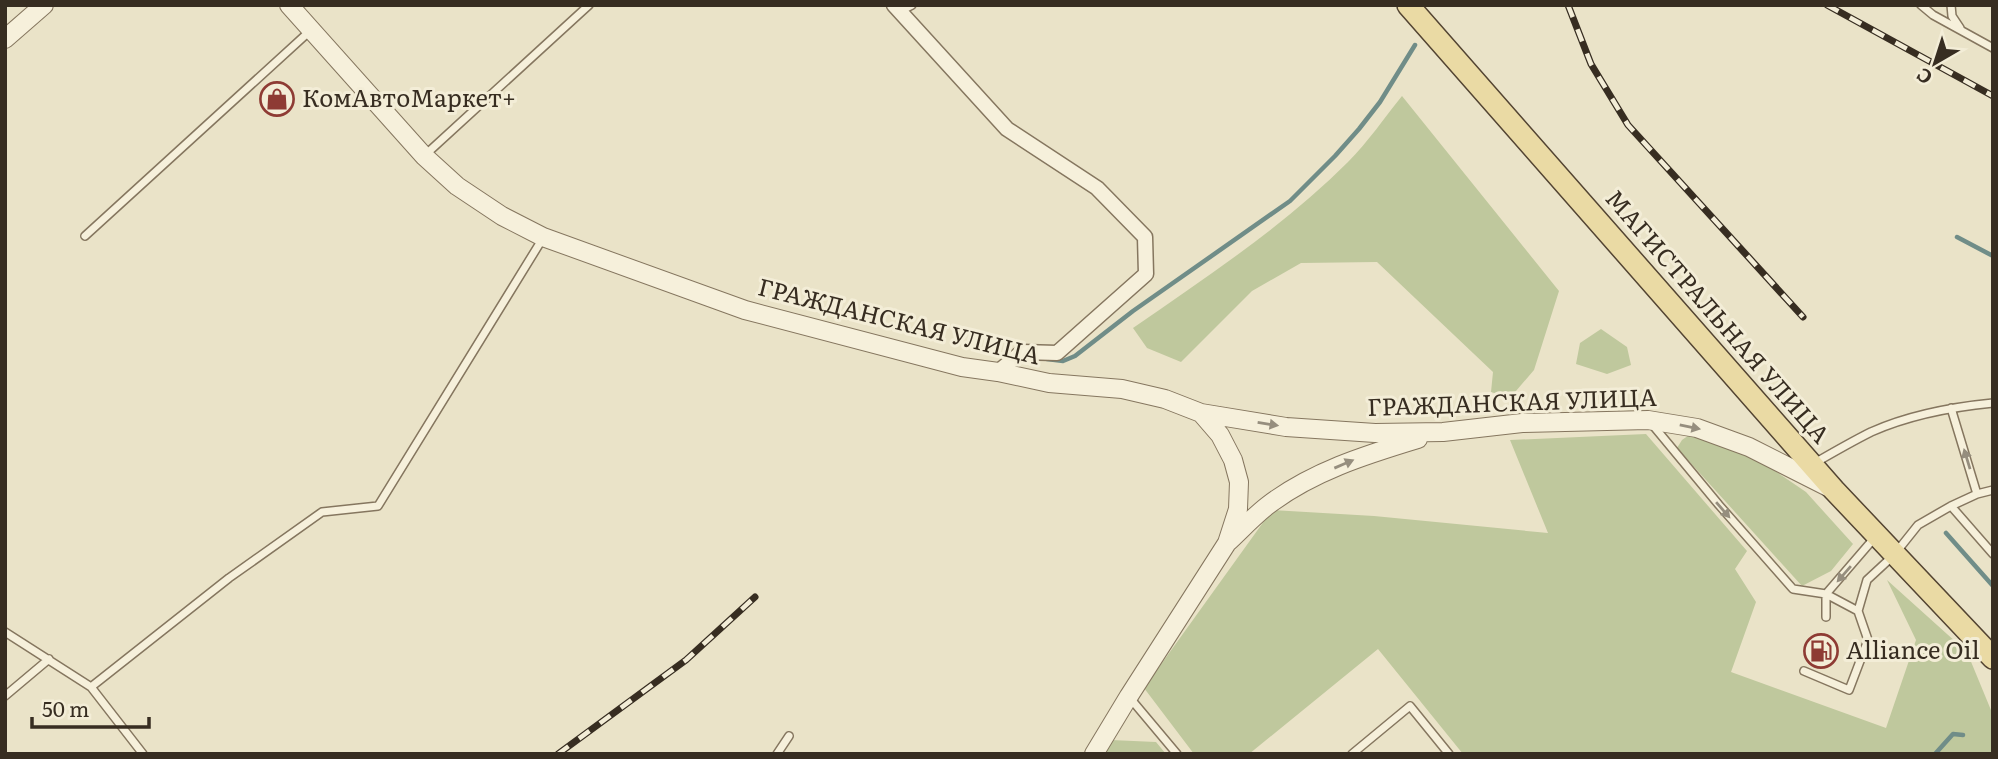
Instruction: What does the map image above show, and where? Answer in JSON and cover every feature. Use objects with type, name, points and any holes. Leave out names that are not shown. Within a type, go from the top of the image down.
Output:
[{"type":"main road","name":"МАГИСТРАЛЬНАЯ УЛИЦА","points":[[1408,5],[1812,465],[1993,658]]},
{"type":"street","name":"ГРАЖДАНСКАЯ УЛИЦА","points":[[289,5],[424,156],[457,186],[502,216],[543,237],[745,310],[962,367],[1049,383],[1122,389],[1165,399],[1201,413],[1286,427],[1375,433],[1443,432],[1522,423],[1648,420],[1698,428],[1749,447],[1835,490]]},
{"type":"street","points":[[5,39],[40,7]]},
{"type":"street","points":[[902,7],[1007,129],[1097,188],[1145,237],[1146,274],[1057,353],[1022,352],[998,372]]},
{"type":"street","points":[[1201,413],[1220,435],[1233,460],[1239,482],[1238,509],[1227,543]]},
{"type":"street","points":[[1094,754],[1227,543],[1267,506],[1313,478],[1369,453],[1443,432]]},
{"type":"lane","points":[[424,156],[589,5]]},
{"type":"lane","points":[[1921,5],[1933,15],[1993,48]]},
{"type":"lane","points":[[1951,5],[1956,25],[1966,33]]},
{"type":"lane","points":[[85,236],[311,29]]},
{"type":"lane","points":[[91,687],[229,579],[322,512],[378,506],[543,237]]},
{"type":"lane","points":[[1812,465],[1873,431],[1907,419],[1951,408],[1993,403]]},
{"type":"lane","points":[[1951,408],[1977,494]]},
{"type":"lane","points":[[1648,420],[1793,589],[1826,594],[1858,611]]},
{"type":"lane","points":[[1804,671],[1849,691],[1868,640],[1858,611],[1867,580],[1895,555],[1918,526],[1951,506],[1993,490]]},
{"type":"lane","points":[[1951,506],[1993,554]]},
{"type":"lane","points":[[1826,617],[1826,594],[1877,536]]},
{"type":"lane","points":[[5,632],[91,687],[143,754]]},
{"type":"lane","points":[[5,696],[49,659]]},
{"type":"lane","points":[[1129,696],[1177,754]]},
{"type":"lane","points":[[1352,754],[1410,706],[1449,754]]},
{"type":"lane","points":[[777,754],[789,736]]},
{"type":"green space","points":[[1402,96],[1559,291],[1534,370],[1510,398],[1491,392],[1493,372],[1377,262],[1301,263],[1252,291],[1181,362],[1147,348],[1133,328],[1245,250],[1298,208],[1355,154]]},
{"type":"green space","points":[[1601,329],[1627,347],[1631,365],[1607,374],[1576,364],[1580,343]]},
{"type":"green space","points":[[1692,433],[1753,456],[1806,492],[1853,544],[1831,571],[1802,586],[1677,448],[1682,440]]},
{"type":"green space","points":[[1646,434],[1747,551],[1735,569],[1756,602],[1731,672],[1886,728],[1916,640],[1887,580],[1967,652],[1993,715],[1993,754],[1463,754],[1378,649],[1249,754],[1194,754],[1144,688],[1272,510],[1374,516],[1548,533],[1510,440]]},
{"type":"green space","points":[[1111,740],[1156,742],[1166,754],[1103,754]]},
{"type":"waterway","points":[[1047,359],[1063,361],[1075,356],[1133,311],[1290,201],[1359,129],[1380,102],[1415,45]]},
{"type":"waterway","points":[[1957,237],[1993,256]]},
{"type":"waterway","points":[[1946,533],[1993,586]]},
{"type":"waterway","points":[[1935,754],[1953,734],[1963,735]]},
{"type":"railway","points":[[1568,5],[1591,64],[1628,125],[1803,317]]},
{"type":"railway","points":[[1827,5],[1993,96]]},
{"type":"railway","points":[[558,754],[686,660],[755,597]]},
{"type":"place","name":"КомАвтоМаркет+","points":[[277,99]]},
{"type":"place","name":"Alliance Oil","points":[[1821,651]]}]
